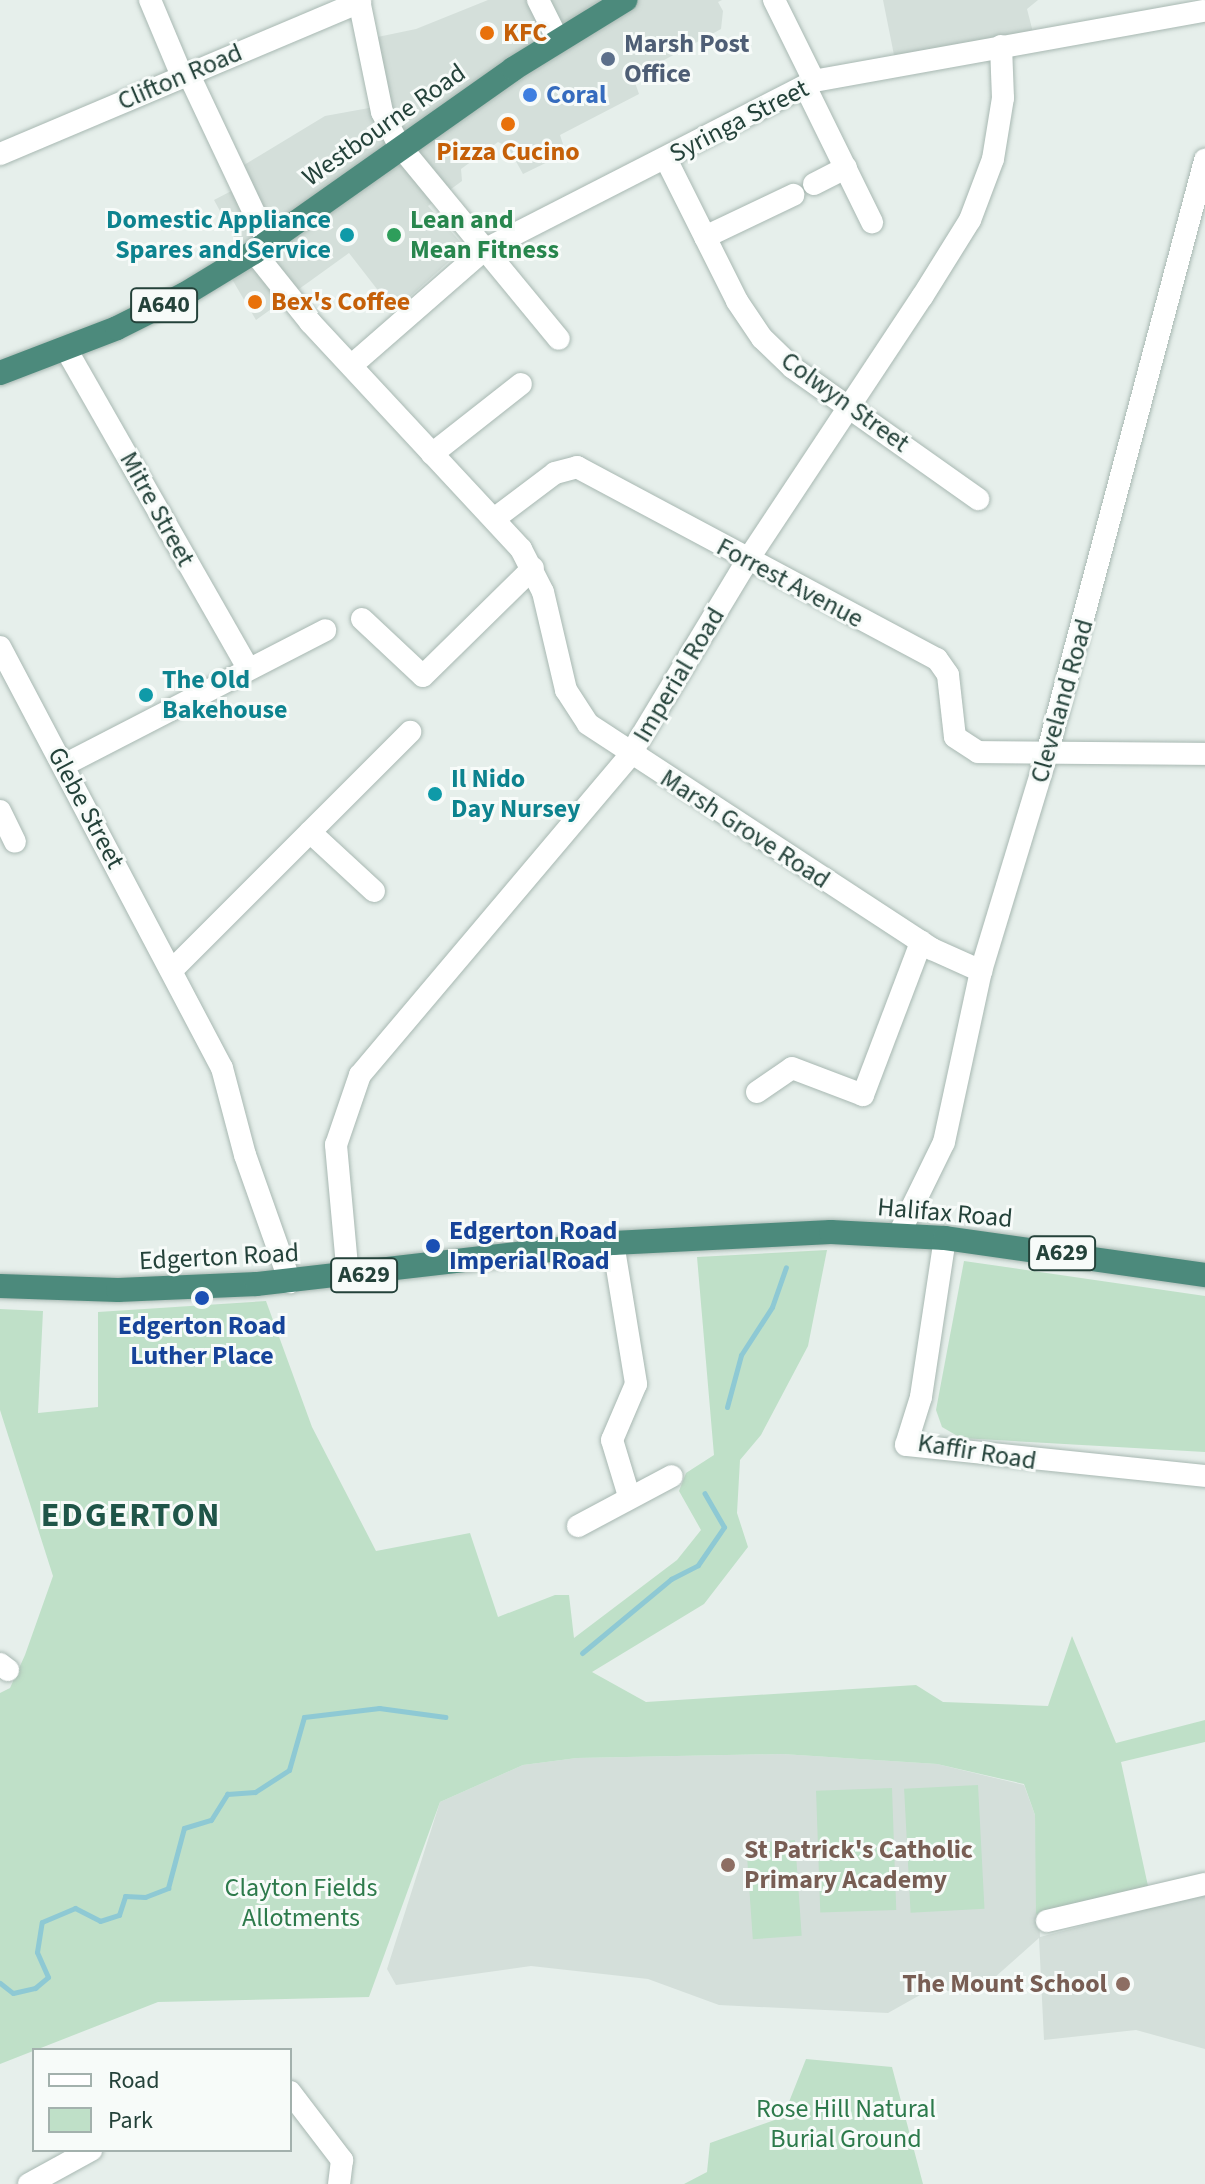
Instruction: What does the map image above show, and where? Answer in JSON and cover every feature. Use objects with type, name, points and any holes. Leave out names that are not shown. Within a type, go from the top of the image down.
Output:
[{"type":"highway","name":"Westbourne Road","points":[[0,373],[66,349],[185,294],[261,247],[399,145],[558,40],[625,0]]},
{"type":"highway","name":"Halifax Road","points":[[727,1238],[899,1234],[1205,1275]]},
{"type":"highway","name":"Edgerton Road","points":[[0,1286],[118,1290],[290,1282],[613,1243],[727,1238]]},
{"type":"street","name":"Marsh Grove Road","points":[[150,0],[261,247],[352,365],[494,519],[533,568],[576,709],[630,755],[921,942],[981,971]]},
{"type":"street","points":[[538,0],[558,40]]},
{"type":"street","points":[[774,0],[872,222]]},
{"type":"street","name":"Clifton Road","points":[[0,154],[360,1]]},
{"type":"street","points":[[360,1],[382,112],[399,145],[559,339]]},
{"type":"street","name":"Syringa Street","points":[[352,365],[484,250],[810,83],[1195,12]]},
{"type":"street","name":"Imperial Road","points":[[348,1277],[336,1145],[360,1075],[630,755],[747,561],[970,220],[993,159],[1003,98],[1001,46]]},
{"type":"street","name":"Colwyn Street","points":[[666,159],[705,237],[762,338],[793,368],[978,499]]},
{"type":"street","name":"Cleveland Road","points":[[899,1234],[944,1142],[981,971],[1047,754],[1205,160]]},
{"type":"street","points":[[814,184],[846,168]]},
{"type":"street","points":[[705,237],[793,195]]},
{"type":"street","name":"Mitre Street","points":[[66,349],[248,668]]},
{"type":"street","points":[[432,454],[521,384]]},
{"type":"street","name":"Forrest Avenue","points":[[494,519],[555,473],[577,467],[747,561],[937,659],[948,675],[955,737],[978,752],[1047,754]]},
{"type":"street","points":[[362,619],[423,676],[533,568]]},
{"type":"street","points":[[64,765],[325,630]]},
{"type":"street","name":"Glebe Street","points":[[0,647],[8,682],[64,765],[222,1068],[245,1155],[290,1282]]},
{"type":"street","points":[[172,970],[410,732]]},
{"type":"street","points":[[1047,754],[1205,754]]},
{"type":"street","points":[[0,811],[15,842]]},
{"type":"street","points":[[310,832],[374,891]]},
{"type":"street","points":[[757,1092],[792,1068],[863,1095],[921,942]]},
{"type":"street","name":"Kaffir Road","points":[[945,1238],[921,1397],[906,1445],[1205,1476]]},
{"type":"street","points":[[613,1243],[636,1384],[612,1440],[629,1496]]},
{"type":"street","points":[[578,1526],[629,1496],[672,1476]]},
{"type":"street","points":[[1047,1921],[1205,1884]]},
{"type":"street","points":[[292,2095],[342,2160],[339,2184]]},
{"type":"street","points":[[29,2184],[87,2152]]},
{"type":"shaded area","points":[[488,0],[722,0],[718,2],[723,11],[721,29],[633,77],[639,94],[560,135],[566,153],[523,174],[508,147],[498,142],[461,169],[462,181],[428,206],[465,247],[394,311],[349,253],[256,320],[226,269],[245,257],[214,200],[239,187],[234,171],[325,116],[380,106],[368,39],[416,29]]},
{"type":"shaded area","points":[[883,0],[1038,0],[1027,9],[1035,40],[896,65]]},
{"type":"shaded area","name":"St Patrick's Catholic Primary Academy","points":[[782,1754],[937,1764],[1024,1785],[1035,1815],[1040,1937],[1205,1894],[1205,2049],[1136,2030],[1044,2040],[1039,1938],[985,1986],[920,1995],[888,2013],[719,2005],[648,1979],[531,1966],[396,1985],[387,1969],[440,1802],[523,1765],[577,1758]]},
{"type":"green space","name":"Clayton Fields Allotments","points":[[827,1250],[808,1346],[761,1435],[740,1460],[737,1513],[748,1547],[704,1604],[592,1672],[646,1702],[916,1685],[943,1702],[1048,1706],[1072,1636],[1116,1743],[1205,1720],[1205,1742],[1121,1762],[1148,1886],[1036,1914],[1035,1815],[1024,1784],[937,1764],[782,1754],[577,1758],[523,1765],[440,1802],[369,1997],[158,2002],[41,2048],[32,2048],[32,2051],[0,2064],[0,1693],[10,1688],[25,1655],[53,1576],[0,1410],[0,1309],[43,1311],[38,1413],[98,1407],[98,1312],[266,1301],[312,1427],[376,1551],[470,1533],[498,1617],[555,1595],[569,1595],[574,1638],[677,1560],[701,1530],[679,1491],[686,1473],[714,1455],[697,1257]]},
{"type":"green space","points":[[964,1261],[1205,1296],[1205,1452],[961,1438],[942,1427],[936,1410]]},
{"type":"green space","points":[[978,1785],[984,1909],[911,1913],[904,1789]]},
{"type":"green space","points":[[892,1788],[896,1910],[820,1913],[816,1791]]},
{"type":"green space","points":[[795,1840],[802,1936],[753,1939],[746,1843]]},
{"type":"green space","name":"Rose Hill Natural Burial Ground","points":[[806,2059],[892,2067],[923,2184],[684,2184],[707,2172],[710,2143],[783,2117]]},
{"type":"waterway","points":[[727,1407],[741,1355],[772,1307],[786,1267]]},
{"type":"waterway","points":[[582,1653],[671,1579],[698,1565],[724,1527],[704,1493]]},
{"type":"waterway","points":[[0,1983],[13,1993],[35,1988],[48,1977],[37,1952],[42,1922],[75,1908],[100,1921],[119,1915],[125,1896],[145,1897],[168,1888],[184,1828],[211,1820],[227,1794],[255,1792],[289,1770],[304,1717],[379,1708],[445,1717]]},
{"type":"place","name":"KFC","points":[[487,33]]},
{"type":"place","name":"Marsh Post Office","points":[[608,59]]},
{"type":"place","name":"Coral","points":[[530,95]]},
{"type":"place","name":"Pizza Cucino","points":[[508,124]]},
{"type":"place","name":"Domestic Appliance Spares and Service","points":[[347,235]]},
{"type":"place","name":"Lean and Mean Fitness","points":[[394,235]]},
{"type":"place","name":"Bex's Coffee","points":[[255,302]]},
{"type":"place","name":"The Old Bakehouse","points":[[146,695]]},
{"type":"place","name":"Il Nido Day Nursey","points":[[435,794]]},
{"type":"place","name":"Edgerton Road Imperial Road","points":[[433,1246]]},
{"type":"place","name":"Edgerton Road Luther Place","points":[[202,1298]]},
{"type":"place","name":"St Patrick's Catholic Primary Academy","points":[[728,1865]]},
{"type":"place","name":"The Mount School","points":[[1123,1984]]},
{"type":"district","name":"EDGERTON","points":[[131,1516]]}]
